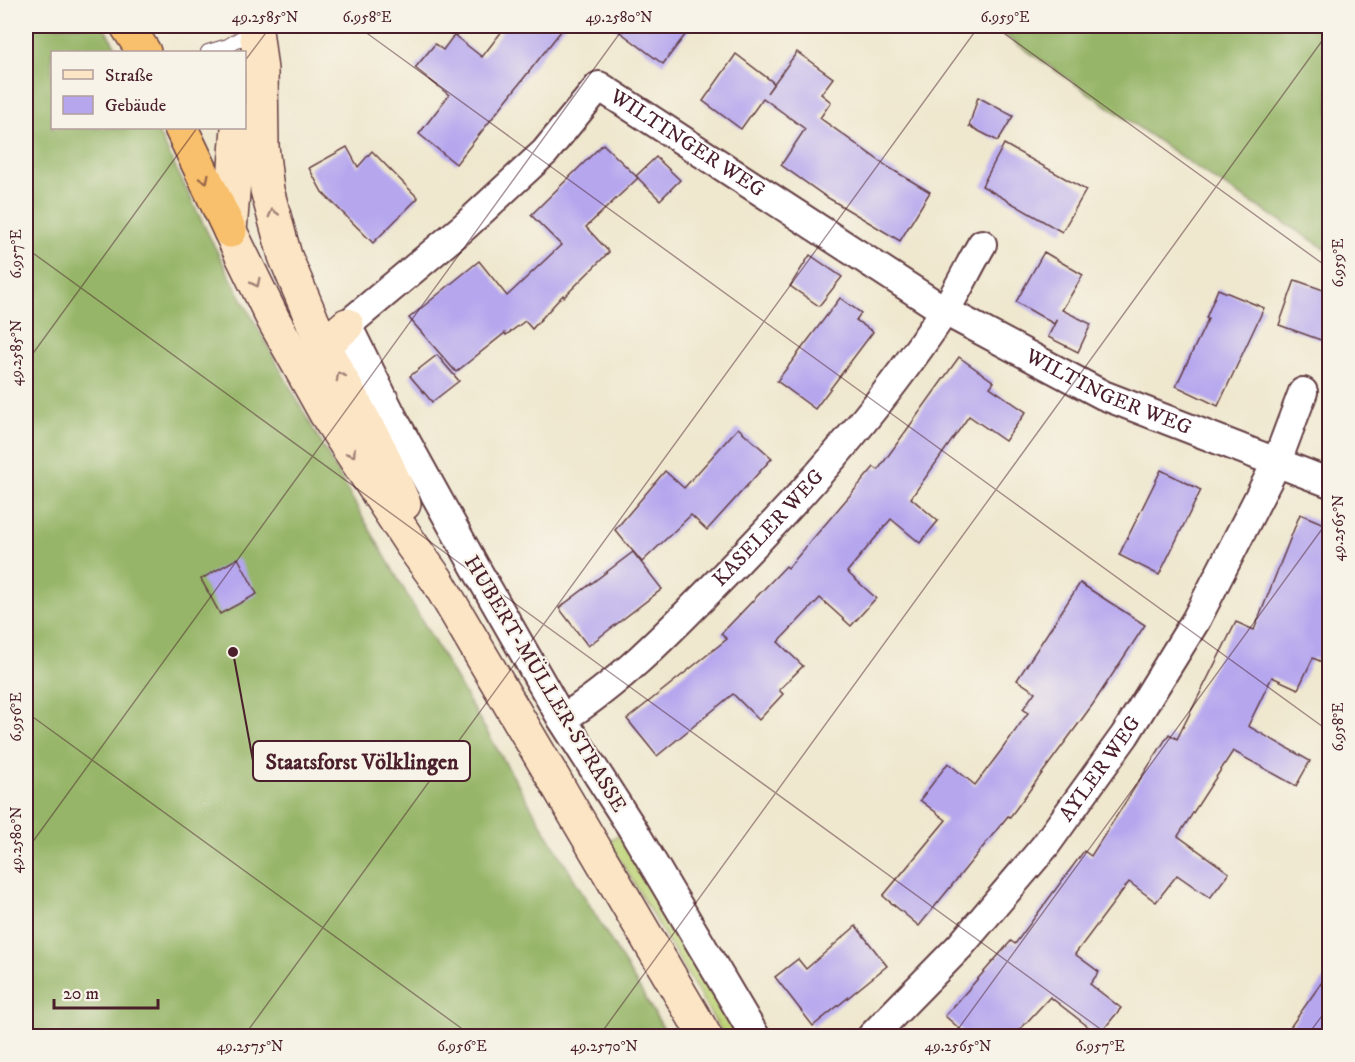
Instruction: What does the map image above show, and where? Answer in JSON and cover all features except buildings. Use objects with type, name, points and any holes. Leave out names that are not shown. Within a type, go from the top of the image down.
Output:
[{"type":"highway","points":[[127,26],[143,51]]},
{"type":"highway","points":[[181,129],[230,231]]},
{"type":"main road","points":[[246,64],[256,28]]},
{"type":"main road","name":"HUBERT-MÜLLER-STRASSE","points":[[256,28],[261,70],[262,146],[267,190],[285,256],[323,346],[380,450],[437,580]]},
{"type":"main road","points":[[230,231],[238,129]]},
{"type":"main road","name":"HUBERT-MÜLLER-STRASSE","points":[[230,231],[273,319],[326,414],[437,580],[705,1036]]},
{"type":"main road","points":[[323,346],[347,325]]},
{"type":"street","name":"WILTINGER WEG","points":[[347,325],[464,227],[545,152],[599,86],[945,310],[1103,395],[1329,483]]},
{"type":"street","points":[[945,310],[982,244]]},
{"type":"street","name":"KASELER WEG","points":[[562,719],[583,706],[664,637],[759,541],[855,432],[945,310]]},
{"type":"street","name":"HUBERT-MÜLLER-STRASSE","points":[[347,325],[399,429],[562,719],[632,828],[754,1036]]},
{"type":"street","points":[[1276,464],[1303,392]]},
{"type":"street","name":"AYLER WEG","points":[[872,1036],[960,946],[1046,846],[1125,735],[1196,620],[1276,464]]},
{"type":"lane","points":[[211,51],[228,46],[256,28]]},
{"type":"green space","points":[[26,26],[103,26],[118,51],[51,51],[51,129],[156,129],[223,263],[338,473],[501,756],[668,1036],[26,1036]]},
{"type":"green space","points":[[991,26],[1329,26],[1329,251],[1215,180]]},
{"type":"green space","points":[[622,834],[741,1036],[724,1036],[609,841]]},
{"type":"place","name":"Staatsforst Völklingen","points":[[233,652]]}]
